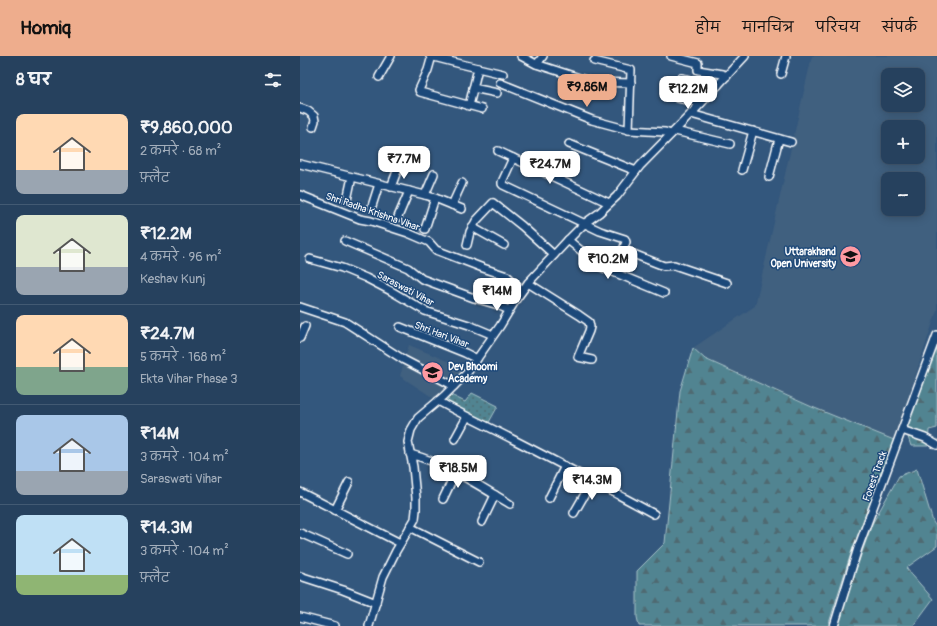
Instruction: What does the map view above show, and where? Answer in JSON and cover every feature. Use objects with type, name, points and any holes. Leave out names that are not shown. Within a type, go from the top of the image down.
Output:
[{"type":"street","points":[[379,77],[391,56]]},
{"type":"street","points":[[482,109],[420,92],[431,56],[503,74]]},
{"type":"street","points":[[521,56],[537,64],[592,82],[631,83]]},
{"type":"street","points":[[537,64],[543,56]]},
{"type":"street","points":[[671,56],[698,63],[698,70],[727,76]]},
{"type":"street","points":[[368,626],[384,577],[400,543],[415,519],[416,498],[413,467],[408,442],[411,430],[418,418],[467,373],[528,283],[585,223],[599,213],[617,196],[640,166],[745,56]]},
{"type":"street","points":[[781,74],[786,56]]},
{"type":"street","points":[[594,61],[631,70],[629,130]]},
{"type":"street","points":[[469,106],[478,68]]},
{"type":"street","points":[[681,78],[718,85]]},
{"type":"street","points":[[500,83],[592,120],[629,130],[673,132],[730,144]]},
{"type":"street","points":[[473,88],[497,93]]},
{"type":"street","points":[[678,98],[701,102]]},
{"type":"street","points":[[300,108],[308,111],[314,116],[313,127]]},
{"type":"street","points":[[691,114],[791,142]]},
{"type":"street","points":[[742,170],[753,131]]},
{"type":"street","points":[[769,177],[779,138]]},
{"type":"street","points":[[569,144],[636,171]]},
{"type":"street","points":[[498,151],[609,203]]},
{"type":"street","points":[[513,158],[502,182],[503,185],[600,231],[625,239],[626,242],[623,250],[664,266],[674,266],[727,283]]},
{"type":"street","points":[[300,164],[436,198],[462,209]]},
{"type":"street","points":[[391,187],[399,166]]},
{"type":"street","points":[[425,195],[434,174]]},
{"type":"street","points":[[347,200],[352,176]]},
{"type":"street","points":[[452,205],[462,183]]},
{"type":"street","points":[[372,206],[378,184]]},
{"type":"street","points":[[398,217],[409,191]]},
{"type":"street","name":"Shri Radha Krishna Vihar","points":[[300,195],[360,219],[378,223],[429,242],[436,250],[508,276],[522,290]]},
{"type":"street","points":[[467,245],[472,227],[493,203],[497,196]]},
{"type":"street","points":[[425,228],[436,198]]},
{"type":"street","points":[[493,203],[522,226],[554,255]]},
{"type":"street","points":[[472,227],[504,245]]},
{"type":"street","points":[[568,240],[601,267],[664,293]]},
{"type":"street","points":[[345,241],[408,268],[422,279],[509,310]]},
{"type":"street","name":"Saraswati Vihar","points":[[310,259],[342,268],[366,278],[425,311],[469,325],[493,335]]},
{"type":"street","points":[[528,283],[589,322],[590,331],[578,357],[592,360]]},
{"type":"street","points":[[300,307],[345,322],[404,360],[454,386]]},
{"type":"street","points":[[300,338],[305,326]]},
{"type":"street","name":"Shri Hari Vihar","points":[[400,327],[477,359]]},
{"type":"street","name":"Forest Track","points":[[834,626],[858,548],[937,335]]},
{"type":"street","points":[[438,401],[593,480],[654,514]]},
{"type":"street","points":[[455,439],[467,417]]},
{"type":"street","points":[[902,430],[925,438],[937,445]]},
{"type":"street","points":[[410,454],[427,458],[456,472],[510,504]]},
{"type":"street","points":[[549,498],[565,466]]},
{"type":"street","points":[[443,499],[456,472]]},
{"type":"street","points":[[574,513],[593,480]]},
{"type":"street","points":[[335,510],[350,482]]},
{"type":"street","points":[[300,492],[400,543]]},
{"type":"street","points":[[482,522],[495,495]]},
{"type":"street","points":[[410,527],[479,562]]},
{"type":"street","points":[[300,533],[347,554]]},
{"type":"street","points":[[300,576],[343,590],[376,603]]},
{"type":"street","points":[[300,617],[335,626]]},
{"type":"shaded area","name":"Uttarakhand Open University","points":[[812,56],[937,56],[937,310],[894,440],[812,407],[705,359],[693,348],[755,306]]},
{"type":"shaded area","name":"Dev Bhoomi Academy","points":[[409,345],[466,369],[435,399],[400,376]]},
{"type":"green space","points":[[937,343],[937,428],[929,430],[928,446],[911,446],[904,425]]},
{"type":"green space","points":[[693,348],[705,359],[812,407],[894,440],[851,553],[828,626],[639,626],[637,617],[637,571],[665,543],[680,391]]},
{"type":"green space","points":[[472,393],[498,406],[488,424],[444,401],[451,395],[465,402]]},
{"type":"green space","points":[[917,469],[933,522],[937,528],[937,546],[906,568],[933,599],[913,626],[836,626],[872,524],[899,476]]},
{"type":"place","name":"Uttarakhand Open University","points":[[851,257]]},
{"type":"place","name":"Dev Bhoomi Academy","points":[[432,372]]}]
